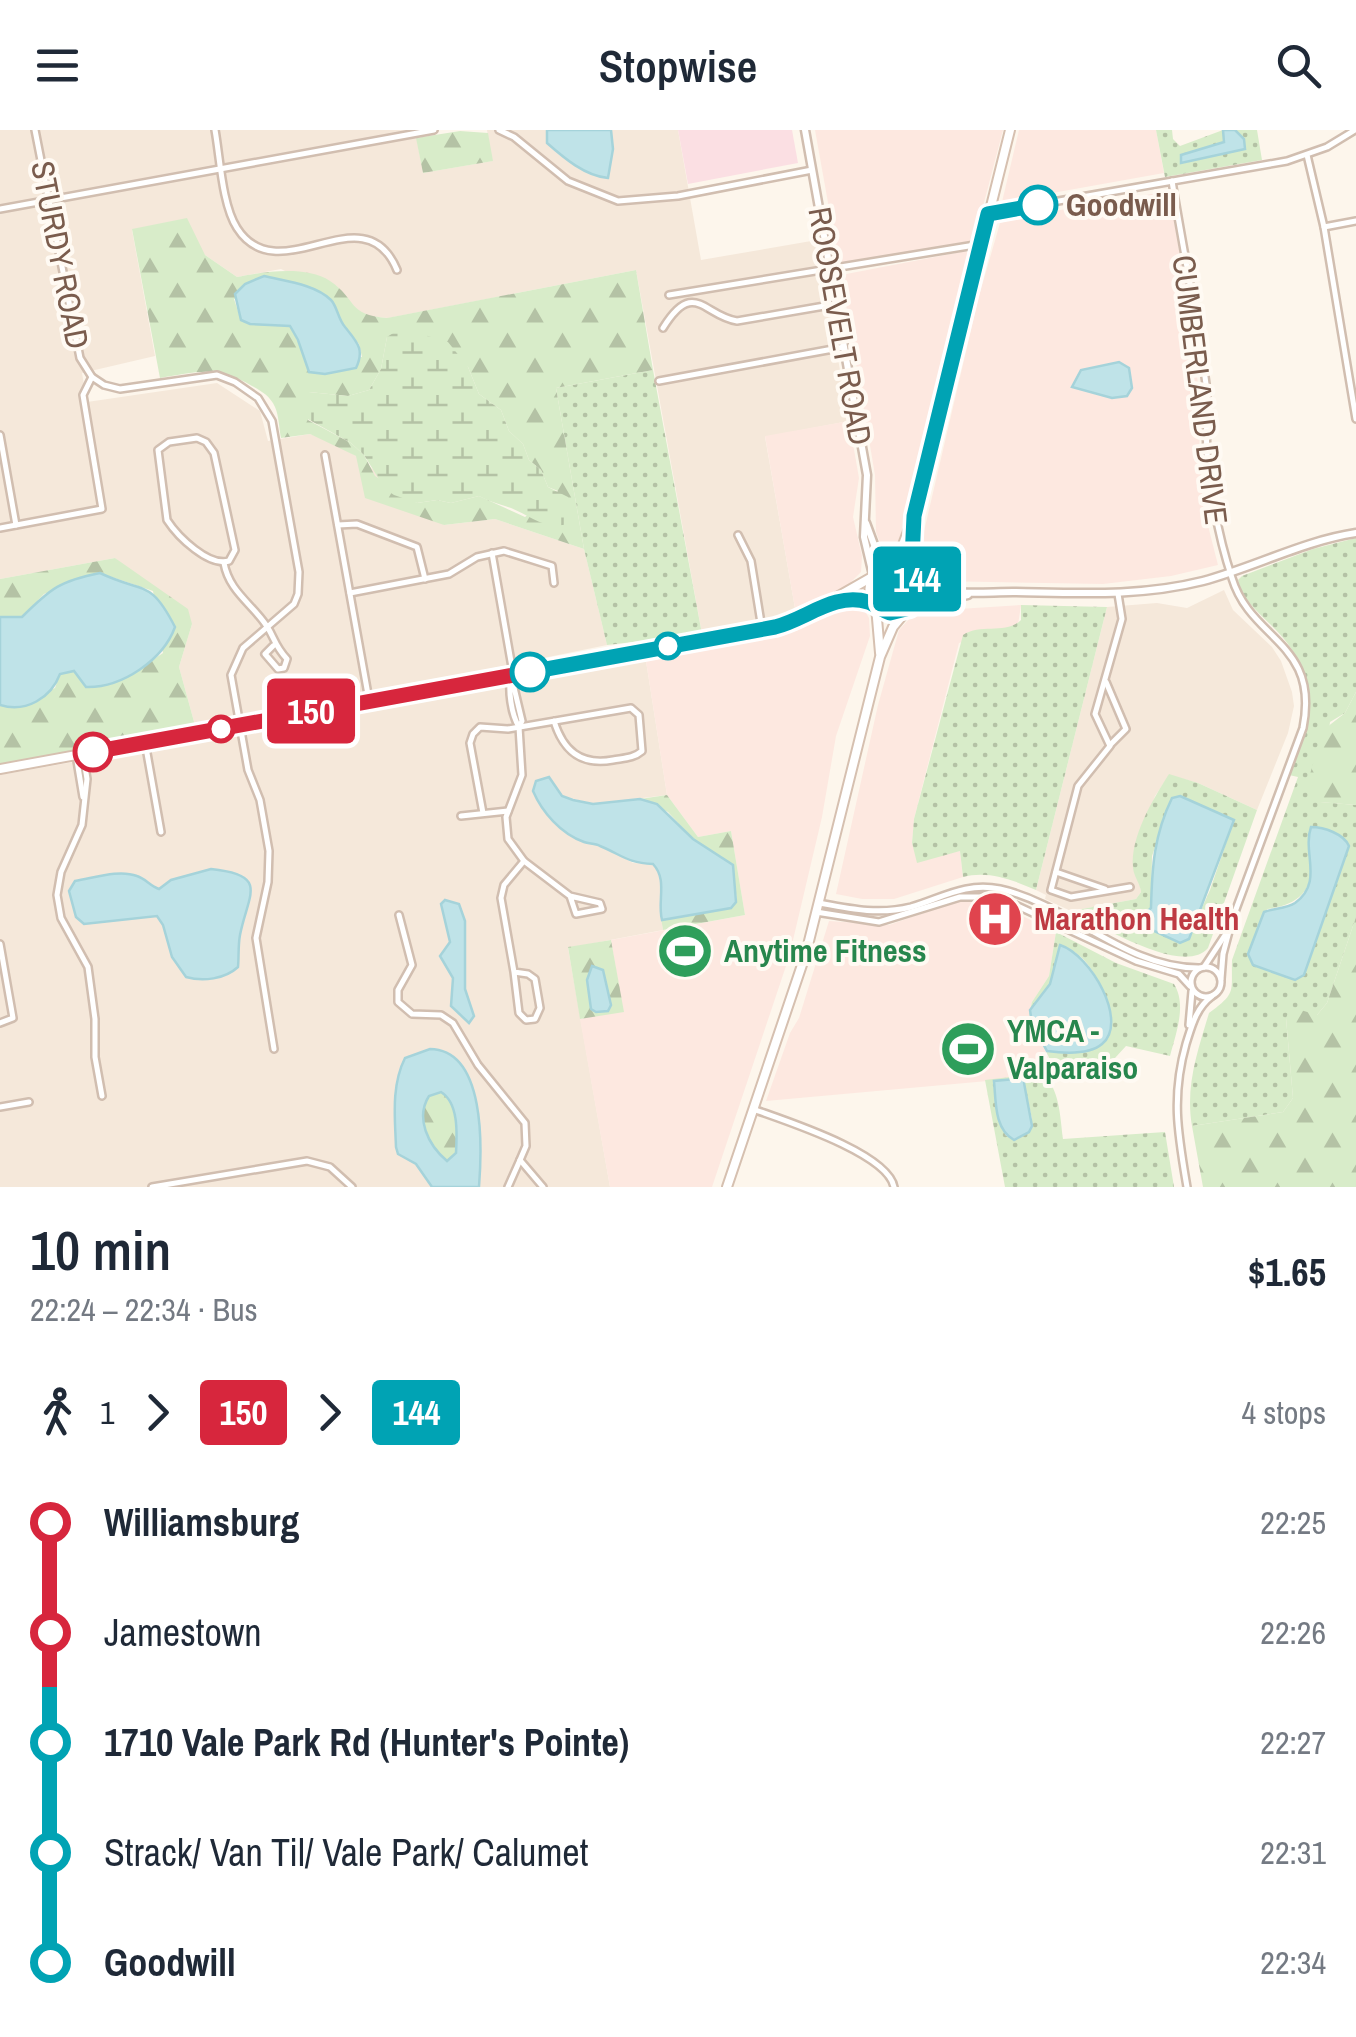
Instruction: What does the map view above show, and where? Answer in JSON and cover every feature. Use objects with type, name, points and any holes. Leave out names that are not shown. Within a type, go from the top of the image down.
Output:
[{"type":"main road","points":[[0,769],[762,629],[794,621],[890,565],[914,516],[1010,130]]},
{"type":"main road","points":[[727,1187],[806,953],[880,657],[893,627],[918,596],[914,516]]},
{"type":"main road","points":[[890,565],[903,567],[916,578]]},
{"type":"main road","points":[[872,576],[870,588],[880,624],[880,657]]},
{"type":"main road","points":[[822,605],[853,600],[875,604],[890,613],[909,609]]},
{"type":"street","name":"STURDY ROAD","points":[[35,130],[80,362],[92,377],[120,389],[217,375],[235,382],[264,404],[272,421],[300,584],[294,604],[243,648],[233,665],[232,685],[240,725]]},
{"type":"street","points":[[215,130],[231,216],[250,242],[268,250],[285,251],[366,238],[387,248],[397,270]]},
{"type":"street","points":[[0,209],[434,130]]},
{"type":"street","points":[[499,130],[514,137],[568,181],[612,200],[678,196],[812,170]]},
{"type":"street","name":"ROOSEVELT ROAD","points":[[805,130],[867,475],[864,537],[872,576]]},
{"type":"street","points":[[988,214],[1307,155],[1355,130]]},
{"type":"street","points":[[1307,155],[1324,227],[1356,419]]},
{"type":"street","name":"CUMBERLAND DRIVE","points":[[1172,181],[1206,381],[1216,531],[1243,604],[1286,647],[1295,661],[1306,699],[1303,728],[1232,920],[1221,980]]},
{"type":"street","points":[[1324,227],[1356,221]]},
{"type":"street","points":[[669,295],[981,244]]},
{"type":"street","points":[[662,328],[674,310],[694,304],[706,304],[724,318],[737,322],[836,304]]},
{"type":"street","points":[[659,381],[844,348]]},
{"type":"street","name":"STURDY ROAD","points":[[16,525],[102,509],[83,395],[92,377]]},
{"type":"street","points":[[0,435],[16,525],[0,528]]},
{"type":"street","points":[[198,438],[212,449],[234,550],[224,563],[211,560],[169,524],[157,457],[164,444],[198,438]]},
{"type":"street","points":[[325,456],[369,700]]},
{"type":"street","name":"ROOSEVELT ROAD","points":[[865,522],[876,550],[890,565]]},
{"type":"street","points":[[338,525],[357,524],[416,547],[425,579]]},
{"type":"street","points":[[916,578],[938,590],[979,593],[1118,594],[1162,590],[1356,533]]},
{"type":"street","points":[[738,535],[751,562],[762,629]]},
{"type":"street","points":[[350,592],[456,572],[477,557],[513,552],[552,566],[554,583]]},
{"type":"street","points":[[492,553],[512,675],[509,686],[520,728],[522,776],[505,826],[508,839],[524,861],[570,896],[600,902],[602,908],[576,914],[570,896]]},
{"type":"street","points":[[224,563],[229,582],[268,628],[273,646],[287,659],[284,668],[278,669],[265,654],[273,646]]},
{"type":"street","points":[[909,609],[979,593]]},
{"type":"street","points":[[1110,746],[1095,714],[1122,619],[1118,594]]},
{"type":"street","points":[[1105,680],[1126,729],[1078,786],[1051,890],[1071,897],[1130,887]]},
{"type":"street","points":[[483,813],[470,738],[485,726],[520,728],[554,721],[630,708],[639,715],[642,751],[637,756],[604,762],[586,760],[561,741],[554,721]]},
{"type":"street","points":[[240,725],[269,851],[268,882],[256,938],[274,1049]]},
{"type":"street","points":[[145,742],[161,832]]},
{"type":"street","points":[[79,754],[85,805],[80,831],[61,872],[57,895],[61,918],[88,967],[102,1096]]},
{"type":"street","points":[[461,816],[509,810]]},
{"type":"street","points":[[514,972],[535,979],[540,1008],[535,1019],[526,1020],[519,1013],[501,898],[504,885],[524,861]]},
{"type":"street","points":[[1056,872],[1108,890]]},
{"type":"street","points":[[817,907],[876,912],[912,906],[963,888],[1000,889],[1140,954],[1178,966],[1216,970],[1220,989],[1198,1010],[1179,1068],[1175,1104],[1187,1187]]},
{"type":"street","points":[[817,907],[879,922],[960,897],[998,897],[1136,961],[1174,972],[1201,998],[1212,996]]},
{"type":"street","points":[[399,915],[412,965],[398,990],[398,1002],[412,1014],[441,1016],[452,1023],[478,1066],[525,1122],[527,1142],[508,1187]]},
{"type":"street","name":"CUMBERLAND DRIVE","points":[[1202,967],[1213,958],[1232,920]]},
{"type":"street","points":[[0,944],[13,1018],[0,1023]]},
{"type":"street","points":[[1188,1038],[1191,976],[1202,967]]},
{"type":"street","points":[[0,1108],[30,1102]]},
{"type":"street","points":[[753,1109],[842,1143],[890,1176],[894,1187]]},
{"type":"street","points":[[152,1187],[307,1160],[330,1166],[352,1187]]},
{"type":"street","points":[[520,1160],[543,1187]]},
{"type":"street","points":[[198,1179],[200,1187]]},
{"type":"shaded area","points":[[0,130],[415,130],[423,173],[492,161],[487,130],[678,130],[701,260],[817,240],[849,421],[765,437],[796,614],[702,634],[636,270],[388,318],[365,316],[351,304],[281,269],[237,277],[205,255],[132,230],[155,356],[82,373],[87,402],[217,383],[260,411],[268,441],[310,434],[330,441],[356,456],[444,525],[495,519],[584,549],[607,645],[196,729],[179,667],[192,624],[115,558],[0,579]]},
{"type":"shaded area","points":[[678,130],[792,130],[798,163],[688,184]]},
{"type":"shaded area","points":[[815,130],[1003,130],[975,237],[839,264]]},
{"type":"shaded area","points":[[1019,130],[1156,130],[1164,173],[1002,202]]},
{"type":"shaded area","points":[[1169,191],[1201,404],[1203,506],[1218,565],[1171,576],[1103,584],[935,581],[923,570],[921,544],[1000,223]]},
{"type":"shaded area","points":[[966,251],[971,258],[900,538],[895,550],[883,550],[876,532],[875,475],[841,275]]},
{"type":"shaded area","points":[[849,421],[859,478],[853,517],[862,556],[861,572],[850,583],[852,586],[796,614],[765,436]]},
{"type":"shaded area","points":[[1224,590],[1233,610],[1272,647],[1292,692],[1294,706],[1288,733],[1257,810],[1198,783],[1169,775],[1155,796],[1135,853],[1141,892],[1136,899],[1071,911],[1045,899],[1046,895],[1036,890],[1107,607],[1157,603],[1187,608]]},
{"type":"shaded area","points":[[1021,605],[1018,625],[959,643],[914,819],[912,843],[928,858],[960,851],[963,877],[894,899],[836,894],[878,705],[899,630],[912,616],[927,611]]},
{"type":"shaded area","points":[[842,608],[865,611],[870,636],[836,736],[822,817],[789,957],[712,1187],[610,1187],[580,1019],[623,1011],[611,940],[745,915],[731,831],[698,837],[667,795],[646,661],[796,631]]},
{"type":"shaded area","points":[[646,661],[667,795],[593,804],[563,796],[548,777],[536,781],[533,791],[583,842],[602,846],[633,863],[653,864],[662,886],[663,930],[568,948],[610,1187],[0,1187],[0,775]]},
{"type":"shaded area","points":[[966,898],[1009,903],[1014,912],[1056,932],[1049,976],[1029,1014],[1052,1066],[1031,1077],[766,1101],[799,1018],[829,921],[889,925]]},
{"type":"green space","points":[[1156,130],[1172,130],[1173,139],[1180,146],[1223,130],[1224,142],[1180,157],[1243,138],[1235,130],[1257,130],[1262,160],[1165,177]]},
{"type":"green space","points":[[460,131],[488,133],[493,161],[423,173],[416,138]]},
{"type":"green space","points":[[187,218],[205,255],[237,277],[284,271],[320,276],[339,288],[359,310],[387,318],[636,270],[653,370],[556,388],[584,549],[495,519],[444,525],[365,498],[356,456],[310,434],[281,438],[275,407],[268,397],[240,379],[196,372],[160,378],[132,229]],"holes":[[[313,289],[334,303],[341,322],[359,344],[362,357],[302,350],[290,326],[241,320],[234,299]],[[387,337],[468,367],[479,394],[501,410],[509,431],[523,444],[529,460],[541,470],[548,487],[558,491],[525,517],[479,496],[451,503],[417,503],[375,476],[364,455],[351,443],[308,420],[309,392],[348,396],[369,390],[381,369]]]},
{"type":"green space","points":[[401,328],[448,342],[468,367],[479,394],[501,410],[509,431],[523,444],[548,487],[568,497],[573,508],[568,524],[545,524],[479,496],[451,503],[417,503],[394,495],[385,489],[364,455],[351,443],[304,417],[300,405],[309,392],[348,396],[369,390],[381,369],[387,337]]},
{"type":"green space","points":[[653,370],[702,634],[607,645],[584,549],[556,388]]},
{"type":"green space","points":[[1356,538],[1356,692],[1345,713],[1330,722],[1320,802],[1356,805],[1356,917],[1327,1003],[1317,1015],[1286,1018],[1293,1098],[1283,1112],[1192,1126],[1191,1082],[1201,1041],[1209,1013],[1231,991],[1232,960],[1298,777],[1289,775],[1306,713],[1305,677],[1298,660],[1287,642],[1247,599],[1238,580],[1313,549]],"holes":[[[1308,842],[1348,846],[1304,975],[1295,980],[1253,965],[1267,909],[1292,902],[1307,888],[1311,868]]]},
{"type":"green space","points":[[115,558],[188,609],[192,624],[179,667],[196,729],[0,765],[0,705],[10,708],[55,688],[60,674],[75,671],[97,687],[139,669],[163,653],[153,591],[100,573],[44,594],[22,617],[0,617],[0,579]]},
{"type":"green space","points":[[894,572],[906,577],[911,589],[906,601],[894,606],[882,601],[877,589],[882,577]]},
{"type":"green space","points":[[1021,605],[1107,607],[1036,890],[991,875],[963,877],[960,851],[917,863],[912,843],[914,819],[963,635],[1015,624],[1021,620]]},
{"type":"green space","points":[[1356,692],[1356,805],[1319,802],[1309,778],[1322,731],[1345,713]]},
{"type":"green space","points":[[1169,774],[1257,810],[1208,948],[1196,955],[1161,953],[1141,946],[1071,911],[1136,899],[1141,892],[1133,868],[1135,844]],"holes":[[[1180,796],[1234,820],[1187,941],[1127,916],[1151,908],[1152,856],[1172,798]]]},
{"type":"green space","points":[[667,795],[698,837],[731,831],[745,915],[663,930],[661,918],[731,908],[737,900],[732,865],[691,837],[668,812],[640,799]]},
{"type":"green space","points":[[1356,917],[1356,1187],[1203,1187],[1192,1126],[1283,1112],[1293,1098],[1286,1018],[1291,1007],[1317,1015],[1327,1003]]},
{"type":"green space","points":[[1056,932],[1116,963],[1174,984],[1180,1010],[1170,1056],[1126,1046],[1115,1058],[1067,1071],[1061,1077],[1057,1075],[1029,1014],[1049,976]],"holes":[[[1060,945],[1072,950],[1098,981],[1107,1008],[1108,1035],[1063,1053],[1046,1051],[1031,1011],[1050,984]]]},
{"type":"green space","points":[[611,940],[624,1012],[580,1019],[568,947]]},
{"type":"green space","points":[[1042,1073],[1056,1095],[1063,1139],[1165,1132],[1174,1187],[1005,1187],[985,1080]],"holes":[[[1024,1082],[1032,1119],[1006,1136],[997,1113],[995,1086]]]},
{"type":"green space","points":[[441,1092],[451,1104],[456,1129],[456,1153],[446,1161],[429,1139],[423,1122],[429,1095]]},
{"type":"water","points":[[547,130],[611,130],[613,149],[608,178],[583,170],[560,155],[547,143]]},
{"type":"water","points":[[1223,130],[1235,130],[1244,139],[1245,149],[1181,163],[1181,155],[1224,142]]},
{"type":"water","points":[[264,276],[308,287],[331,300],[358,346],[356,368],[325,374],[309,372],[290,326],[241,320],[235,294],[245,284]]},
{"type":"water","points":[[1119,362],[1129,368],[1132,388],[1127,396],[1112,398],[1072,387],[1081,370]]},
{"type":"water","points":[[100,573],[145,589],[159,601],[175,627],[161,650],[140,670],[113,683],[86,687],[74,671],[60,674],[44,696],[28,705],[0,705],[0,617],[22,617],[57,587]]},
{"type":"water","points":[[549,777],[562,796],[573,800],[593,804],[640,799],[657,804],[693,839],[733,865],[736,902],[731,908],[662,920],[660,877],[653,864],[586,843],[560,828],[533,791],[536,781]]},
{"type":"water","points":[[1180,796],[1234,820],[1189,939],[1180,943],[1126,918],[1151,908],[1158,838],[1172,798]]},
{"type":"water","points":[[1311,827],[1333,832],[1349,846],[1304,975],[1295,980],[1253,965],[1248,954],[1264,912],[1288,906],[1304,895],[1310,877]]},
{"type":"water","points":[[211,869],[242,876],[251,889],[240,935],[238,967],[213,978],[186,977],[172,957],[157,916],[84,924],[76,917],[69,891],[75,881],[122,873],[140,877],[159,889],[171,880]]},
{"type":"water","points":[[445,900],[459,904],[465,921],[465,989],[474,1016],[469,1023],[451,1006],[453,978],[440,956],[450,942],[441,904]]},
{"type":"water","points":[[1060,945],[1072,951],[1094,975],[1109,1006],[1109,1034],[1102,1044],[1090,1050],[1047,1051],[1032,1023],[1030,1010],[1050,984]]},
{"type":"water","points":[[592,966],[603,970],[611,1005],[608,1011],[591,1009],[587,980]]},
{"type":"water","points":[[430,1049],[448,1054],[462,1066],[477,1104],[479,1187],[432,1187],[416,1164],[398,1154],[395,1102],[405,1058]],"holes":[[[441,1092],[454,1111],[457,1137],[456,1153],[447,1161],[429,1139],[423,1113],[429,1096]]]},
{"type":"water","points":[[1026,1078],[1032,1126],[1014,1140],[999,1122],[994,1081]]},
{"type":"bus line","name":"144","points":[[530,672],[775,627],[822,605],[848,600],[874,604],[890,613],[910,608],[918,588],[912,559],[914,516],[988,214],[1038,205]]},
{"type":"bus line","name":"150","points":[[93,752],[530,672]]},
{"type":"place","name":"Goodwill","points":[[1038,205]]},
{"type":"place","name":"Marathon Health","points":[[995,919]]},
{"type":"place","name":"Anytime Fitness","points":[[685,951]]},
{"type":"place","name":"YMCA - Valparaiso","points":[[968,1049]]}]
